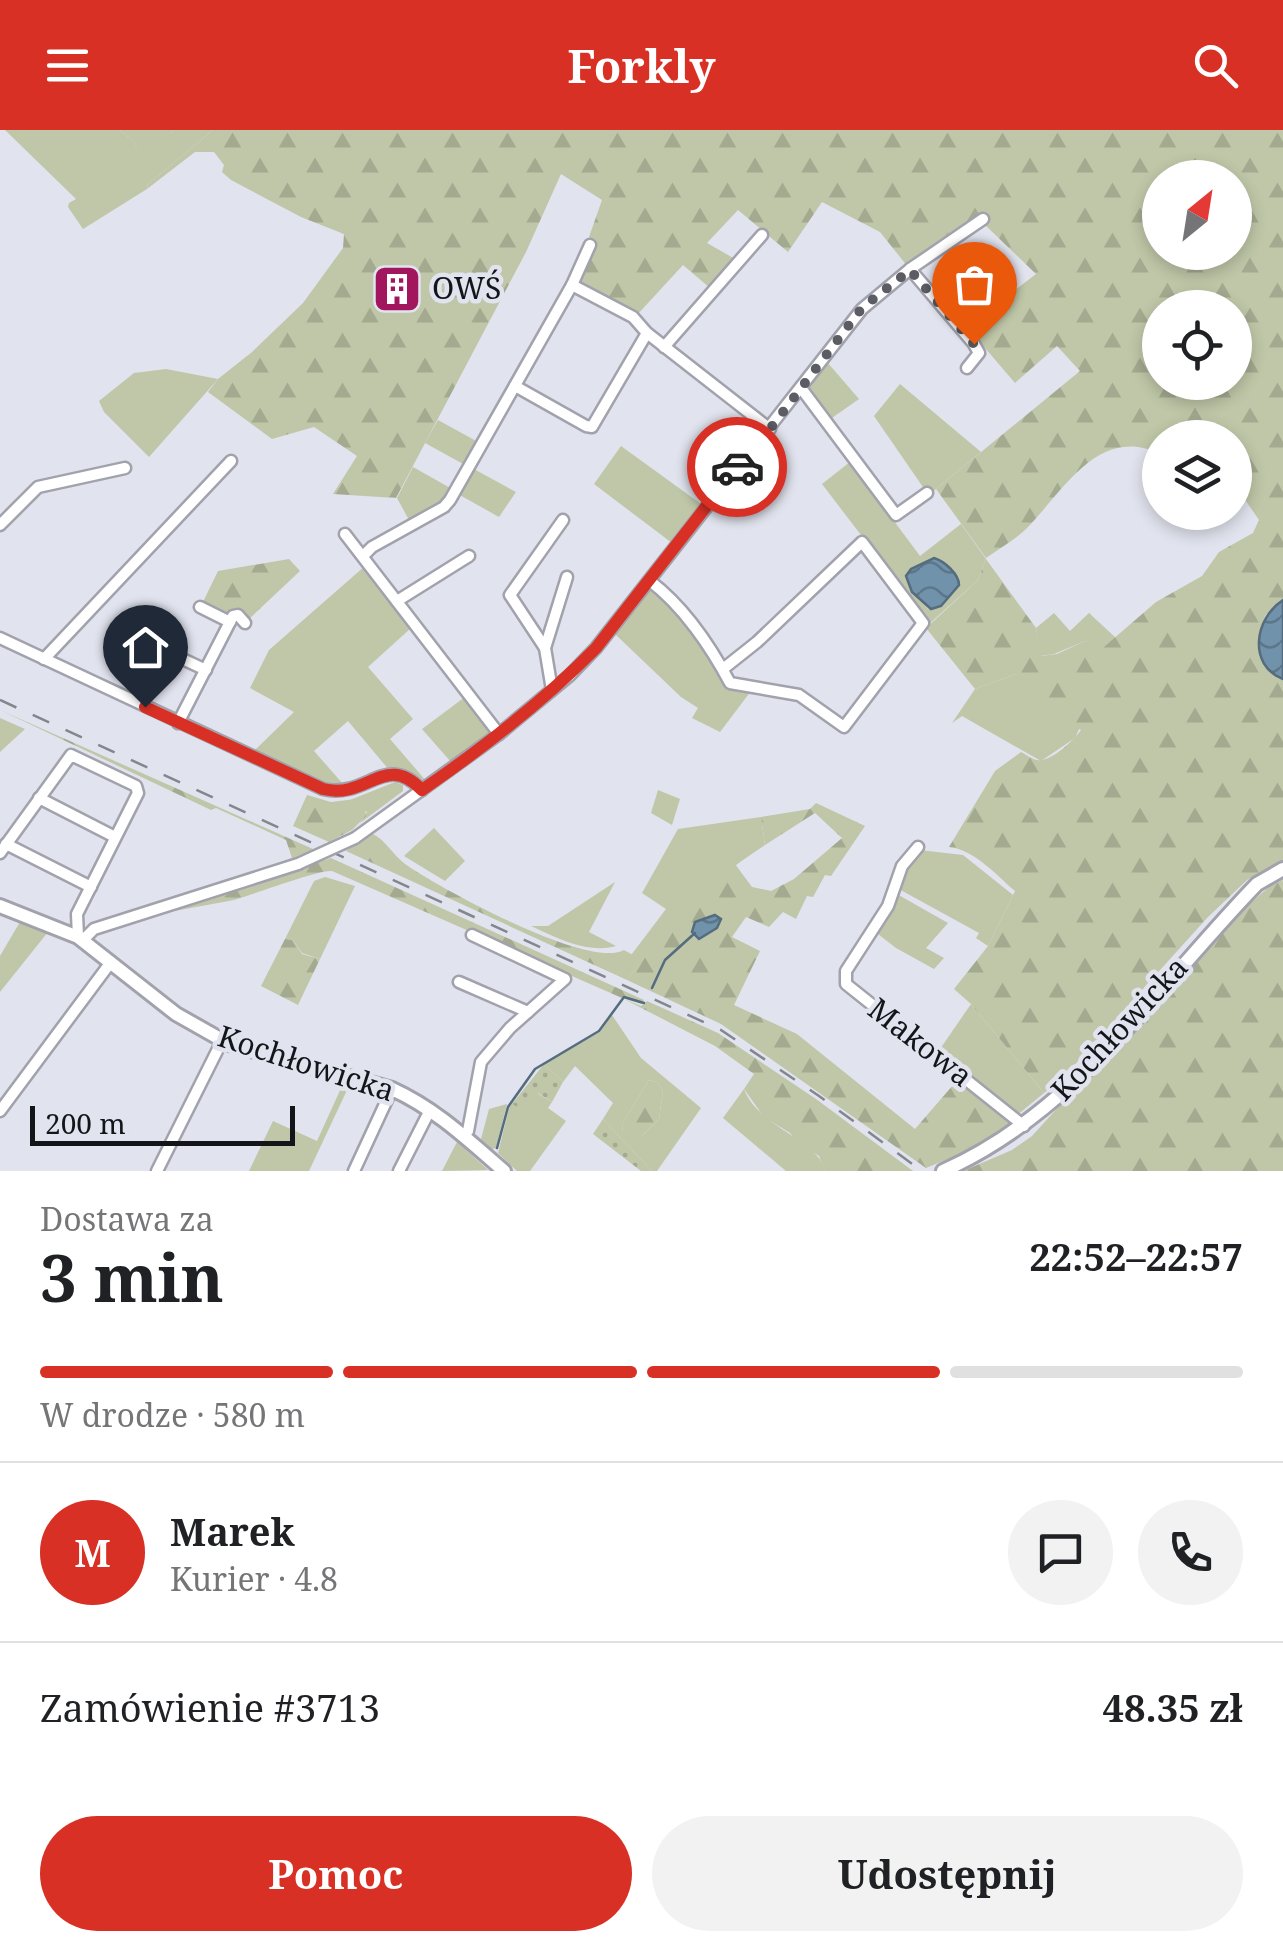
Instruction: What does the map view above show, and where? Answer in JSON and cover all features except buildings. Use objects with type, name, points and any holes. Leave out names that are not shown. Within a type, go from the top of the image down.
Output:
[{"type":"street","points":[[90,887],[3,848],[71,755],[136,786],[138,792],[77,914],[80,938],[94,928],[298,864],[355,838],[499,734],[596,648],[862,308],[984,219]]},
{"type":"street","points":[[664,346],[762,235]]},
{"type":"street","points":[[363,556],[450,500],[572,285],[590,245]]},
{"type":"street","points":[[910,270],[974,344],[979,353],[967,368]]},
{"type":"street","points":[[572,285],[633,317],[647,333],[770,429]]},
{"type":"street","points":[[515,386],[592,426],[647,333]]},
{"type":"street","points":[[801,388],[896,516],[927,492]]},
{"type":"street","points":[[44,659],[231,461]]},
{"type":"street","points":[[0,525],[38,488],[125,468]]},
{"type":"street","points":[[546,648],[510,594],[563,520]]},
{"type":"street","points":[[345,534],[499,734]]},
{"type":"street","points":[[650,581],[664,592],[730,683],[799,695],[844,727],[923,622],[862,542],[757,642],[722,669]]},
{"type":"street","points":[[397,601],[469,556]]},
{"type":"street","points":[[552,690],[546,648],[567,577]]},
{"type":"street","points":[[200,607],[230,622]]},
{"type":"street","points":[[178,723],[230,622],[236,614],[245,623]]},
{"type":"street","points":[[0,638],[323,789],[344,791],[396,773],[410,778],[422,790]]},
{"type":"street","points":[[173,651],[206,670]]},
{"type":"street","points":[[40,798],[115,837]]},
{"type":"street","name":"Makowa","points":[[918,847],[902,866],[888,906],[846,971],[846,984],[1024,1126]]},
{"type":"street","name":"Kochłowicka","points":[[948,1169],[1024,1126],[1068,1089],[1256,884],[1283,869]]},
{"type":"street","name":"Kochłowicka","points":[[0,906],[80,938],[163,1004],[222,1041],[264,1056],[392,1089],[430,1110],[504,1171]]},
{"type":"street","points":[[464,1136],[481,1062],[565,979],[472,935]]},
{"type":"street","points":[[0,1111],[110,962]]},
{"type":"street","points":[[459,982],[528,1012]]},
{"type":"street","points":[[157,1171],[222,1041]]},
{"type":"street","points":[[354,1171],[392,1089]]},
{"type":"street","points":[[399,1171],[430,1110]]},
{"type":"green space","points":[[5,130],[120,130],[134,142],[140,155],[174,130],[213,130],[148,184],[147,189],[83,229],[68,207],[76,199]]},
{"type":"green space","points":[[120,130],[174,130],[140,156],[134,142]]},
{"type":"green space","points":[[213,130],[1283,130],[1283,600],[1265,616],[1258,648],[1277,678],[1283,679],[1283,860],[1247,880],[1207,918],[1062,1079],[1044,1093],[971,1004],[954,989],[988,946],[1015,891],[976,858],[949,847],[995,771],[1021,752],[1037,760],[1048,758],[1081,730],[1038,705],[1016,674],[975,689],[926,628],[978,580],[986,559],[1036,628],[1041,656],[1057,654],[1085,641],[1104,647],[1156,602],[1202,576],[1219,552],[1253,533],[1259,520],[1252,510],[1252,420],[1142,420],[1142,448],[1119,448],[1086,465],[1024,531],[986,558],[936,489],[1080,371],[1057,346],[1015,383],[967,327],[1036,274],[983,223],[908,267],[880,232],[822,202],[788,252],[738,210],[707,243],[735,259],[710,288],[683,265],[637,315],[577,283],[596,245],[589,237],[602,200],[561,174],[526,252],[396,498],[333,494],[357,456],[314,427],[272,439],[208,392],[303,303],[343,248],[344,234],[301,217],[231,180],[222,172],[224,165],[214,152],[195,152],[147,189],[148,184]]},
{"type":"green space","points":[[827,362],[859,399],[829,420],[807,390]]},
{"type":"green space","points":[[166,369],[218,379],[149,457],[104,412],[99,401],[134,373]]},
{"type":"green space","points":[[900,384],[981,452],[931,493],[925,490],[874,416]]},
{"type":"green space","points":[[438,420],[478,442],[465,465],[425,443]]},
{"type":"green space","points":[[621,446],[701,504],[672,543],[594,484]]},
{"type":"green space","points":[[850,462],[920,556],[961,524],[986,559],[978,580],[929,624],[822,484]],"holes":[[[934,558],[947,567],[959,585],[941,606],[928,609],[912,591]]]},
{"type":"green space","points":[[413,467],[452,489],[439,505],[409,520],[397,498]]},
{"type":"green space","points":[[472,468],[516,492],[499,517],[458,494]]},
{"type":"green space","points":[[289,559],[300,571],[249,619],[236,609],[229,617],[202,604],[218,571]]},
{"type":"green space","points":[[365,566],[411,628],[368,667],[413,719],[390,739],[427,782],[406,770],[390,771],[348,721],[314,751],[343,784],[331,785],[255,750],[294,712],[250,688],[269,650]]},
{"type":"green space","points":[[652,587],[692,631],[729,686],[751,691],[720,732],[692,718],[698,708],[681,697],[615,634]]},
{"type":"green space","points":[[1054,613],[1070,631],[1089,613],[1117,639],[1104,648],[1085,641],[1040,656],[1036,628]]},
{"type":"green space","points":[[1016,674],[1080,727],[1075,738],[1041,761],[962,716],[952,723],[975,689]]},
{"type":"green space","points":[[465,697],[492,732],[451,762],[422,729]]},
{"type":"green space","points":[[0,710],[313,850],[292,858],[286,840],[216,808],[211,810]]},
{"type":"green space","points":[[0,718],[25,729],[0,752]]},
{"type":"green space","points":[[395,782],[403,785],[403,791],[360,823],[367,812],[350,800]]},
{"type":"green space","points":[[658,790],[680,799],[672,825],[651,813]]},
{"type":"green space","points":[[307,795],[331,802],[356,799],[366,816],[352,830],[329,842],[293,826]]},
{"type":"green space","points":[[816,803],[865,826],[831,876],[825,875],[813,897],[807,896],[796,919],[783,912],[769,927],[746,917],[732,937],[760,951],[734,1005],[797,1034],[915,1129],[960,1077],[1014,1120],[967,1151],[926,1168],[721,1024],[627,980],[689,903],[735,864],[752,887],[771,891],[794,879],[842,838],[815,813],[765,845],[761,817],[810,809]]},
{"type":"green space","points":[[761,817],[765,845],[689,906],[627,980],[616,975],[666,909],[642,893],[678,829]]},
{"type":"green space","points":[[434,828],[465,861],[445,881],[404,856]]},
{"type":"green space","points":[[371,833],[405,864],[514,924],[580,948],[606,953],[624,950],[633,955],[616,975],[346,851]]},
{"type":"green space","points":[[919,850],[963,855],[1013,895],[988,946],[976,938],[979,933],[897,888],[904,869]]},
{"type":"green space","points":[[331,858],[644,1000],[641,1004],[622,998],[332,871],[234,900],[224,897]]},
{"type":"green space","points":[[325,877],[355,886],[320,959],[302,953],[293,940],[285,939],[314,881]]},
{"type":"green space","points":[[1283,880],[1283,1171],[963,1171],[1012,1150],[1032,1136],[1219,930],[1269,887]]},
{"type":"green space","points":[[615,882],[589,932],[616,946],[583,946],[531,926],[548,926]]},
{"type":"green space","points":[[229,892],[225,896],[234,900],[158,914]]},
{"type":"green space","points":[[895,893],[948,923],[926,948],[944,958],[934,969],[874,931]]},
{"type":"green space","points":[[20,922],[48,932],[0,992],[0,956]]},
{"type":"green space","points":[[285,939],[293,940],[302,954],[320,959],[298,1005],[261,986]]},
{"type":"green space","points":[[624,999],[641,1006],[647,1001],[718,1033],[913,1171],[825,1171],[819,1156],[764,1117],[744,1089],[754,1074],[715,1046]]},
{"type":"green space","points":[[971,1004],[1044,1093],[1016,1116],[938,1052]]},
{"type":"green space","points":[[612,1015],[641,1058],[701,1108],[657,1171],[652,1171],[603,1119],[613,1103],[575,1066],[563,1082],[544,1064],[600,1032]],"holes":[[[649,1080],[657,1082],[663,1091],[659,1119],[641,1137],[623,1132],[622,1124]]]},
{"type":"green space","points":[[544,1064],[563,1082],[552,1102],[538,1093],[526,1112],[512,1104]]},
{"type":"green space","points":[[649,1080],[657,1082],[663,1091],[659,1119],[641,1137],[628,1137],[622,1124]]},
{"type":"green space","points":[[342,1086],[348,1088],[309,1171],[249,1171],[273,1121],[317,1141]]},
{"type":"green space","points":[[744,1089],[762,1113],[812,1151],[825,1171],[786,1171],[723,1118]]},
{"type":"green space","points":[[537,1093],[552,1102],[548,1108],[566,1121],[530,1171],[517,1171],[498,1153],[509,1108],[512,1104],[526,1111]]},
{"type":"green space","points":[[507,1104],[496,1148],[492,1149],[481,1139],[489,1109]]},
{"type":"green space","points":[[603,1119],[652,1171],[641,1171],[593,1134]]},
{"type":"green space","points":[[457,1142],[488,1170],[442,1171]]},
{"type":"water","points":[[934,558],[950,568],[959,585],[941,606],[931,609],[912,592],[906,576],[911,569]]},
{"type":"water","points":[[1283,600],[1283,679],[1264,663],[1259,641],[1266,618]]},
{"type":"water","points":[[715,915],[721,919],[717,928],[699,939],[692,932],[695,922]]},
{"type":"waterway","points":[[652,988],[665,960],[695,933]]},
{"type":"waterway","points":[[497,1148],[508,1107],[535,1069],[599,1031],[624,997],[644,1003]]},
{"type":"railway","points":[[0,700],[721,1030],[922,1171]]},
{"type":"way so far","points":[[737,467],[862,308],[910,270],[974,344]]},
{"type":"place","name":"OWŚ","points":[[397,289]]},
{"type":"route","points":[[145,707],[323,789],[354,789],[396,773],[410,778],[422,790],[569,676],[622,618],[737,467]]}]
